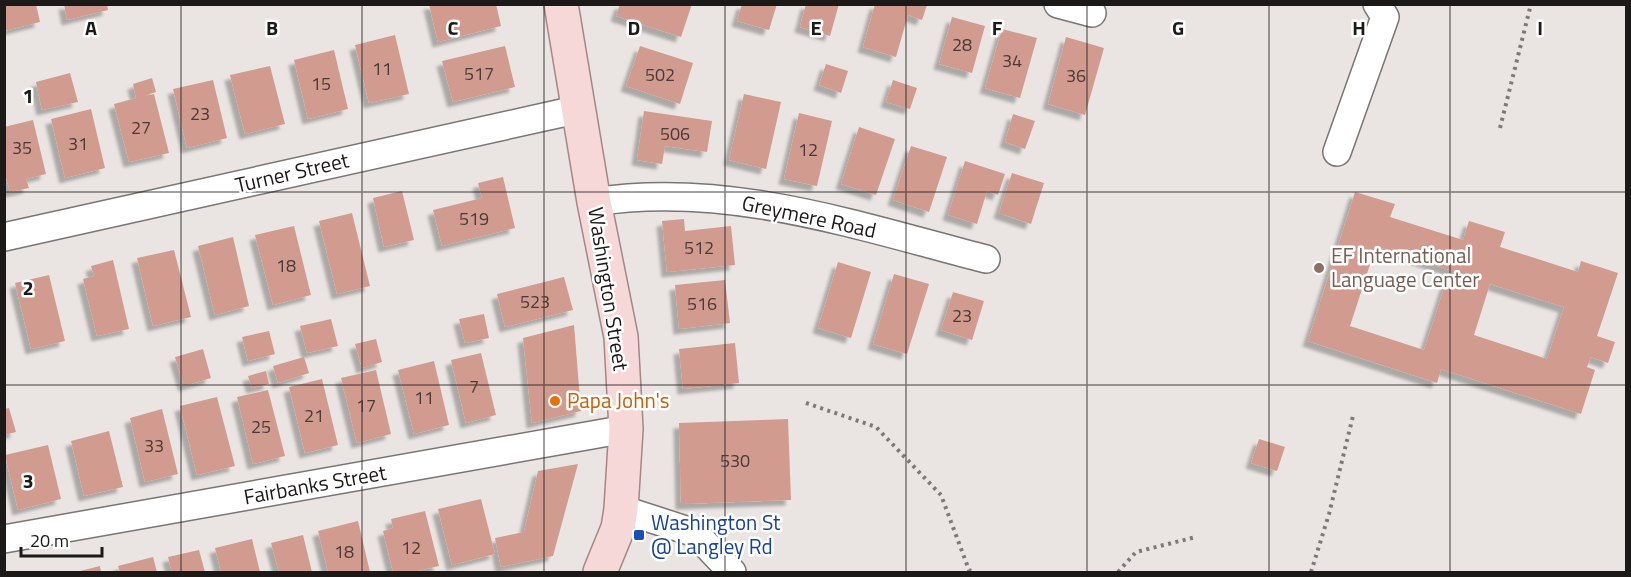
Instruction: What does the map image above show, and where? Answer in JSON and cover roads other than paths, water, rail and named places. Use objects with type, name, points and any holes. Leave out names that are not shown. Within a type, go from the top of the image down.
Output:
[{"type":"main road","name":"Washington Street","points":[[561,4],[594,202],[621,337],[626,429],[621,509],[618,528],[600,573]]},
{"type":"street","points":[[1058,4],[1092,13]]},
{"type":"street","points":[[1337,152],[1385,17],[1377,4]]},
{"type":"street","name":"Turner Street","points":[[4,237],[580,109]]},
{"type":"street","name":"Greymere Road","points":[[594,202],[631,196],[695,196],[770,204],[986,259]]},
{"type":"street","name":"Fairbanks Street","points":[[4,539],[626,429]]},
{"type":"street","points":[[621,509],[695,533],[732,573]]},
{"type":"place","name":"EF International Language Center","points":[[1319,268]]},
{"type":"place","name":"Papa John's","points":[[555,401]]},
{"type":"place","name":"Washington St @ Langley Rd","points":[[639,535]]}]
